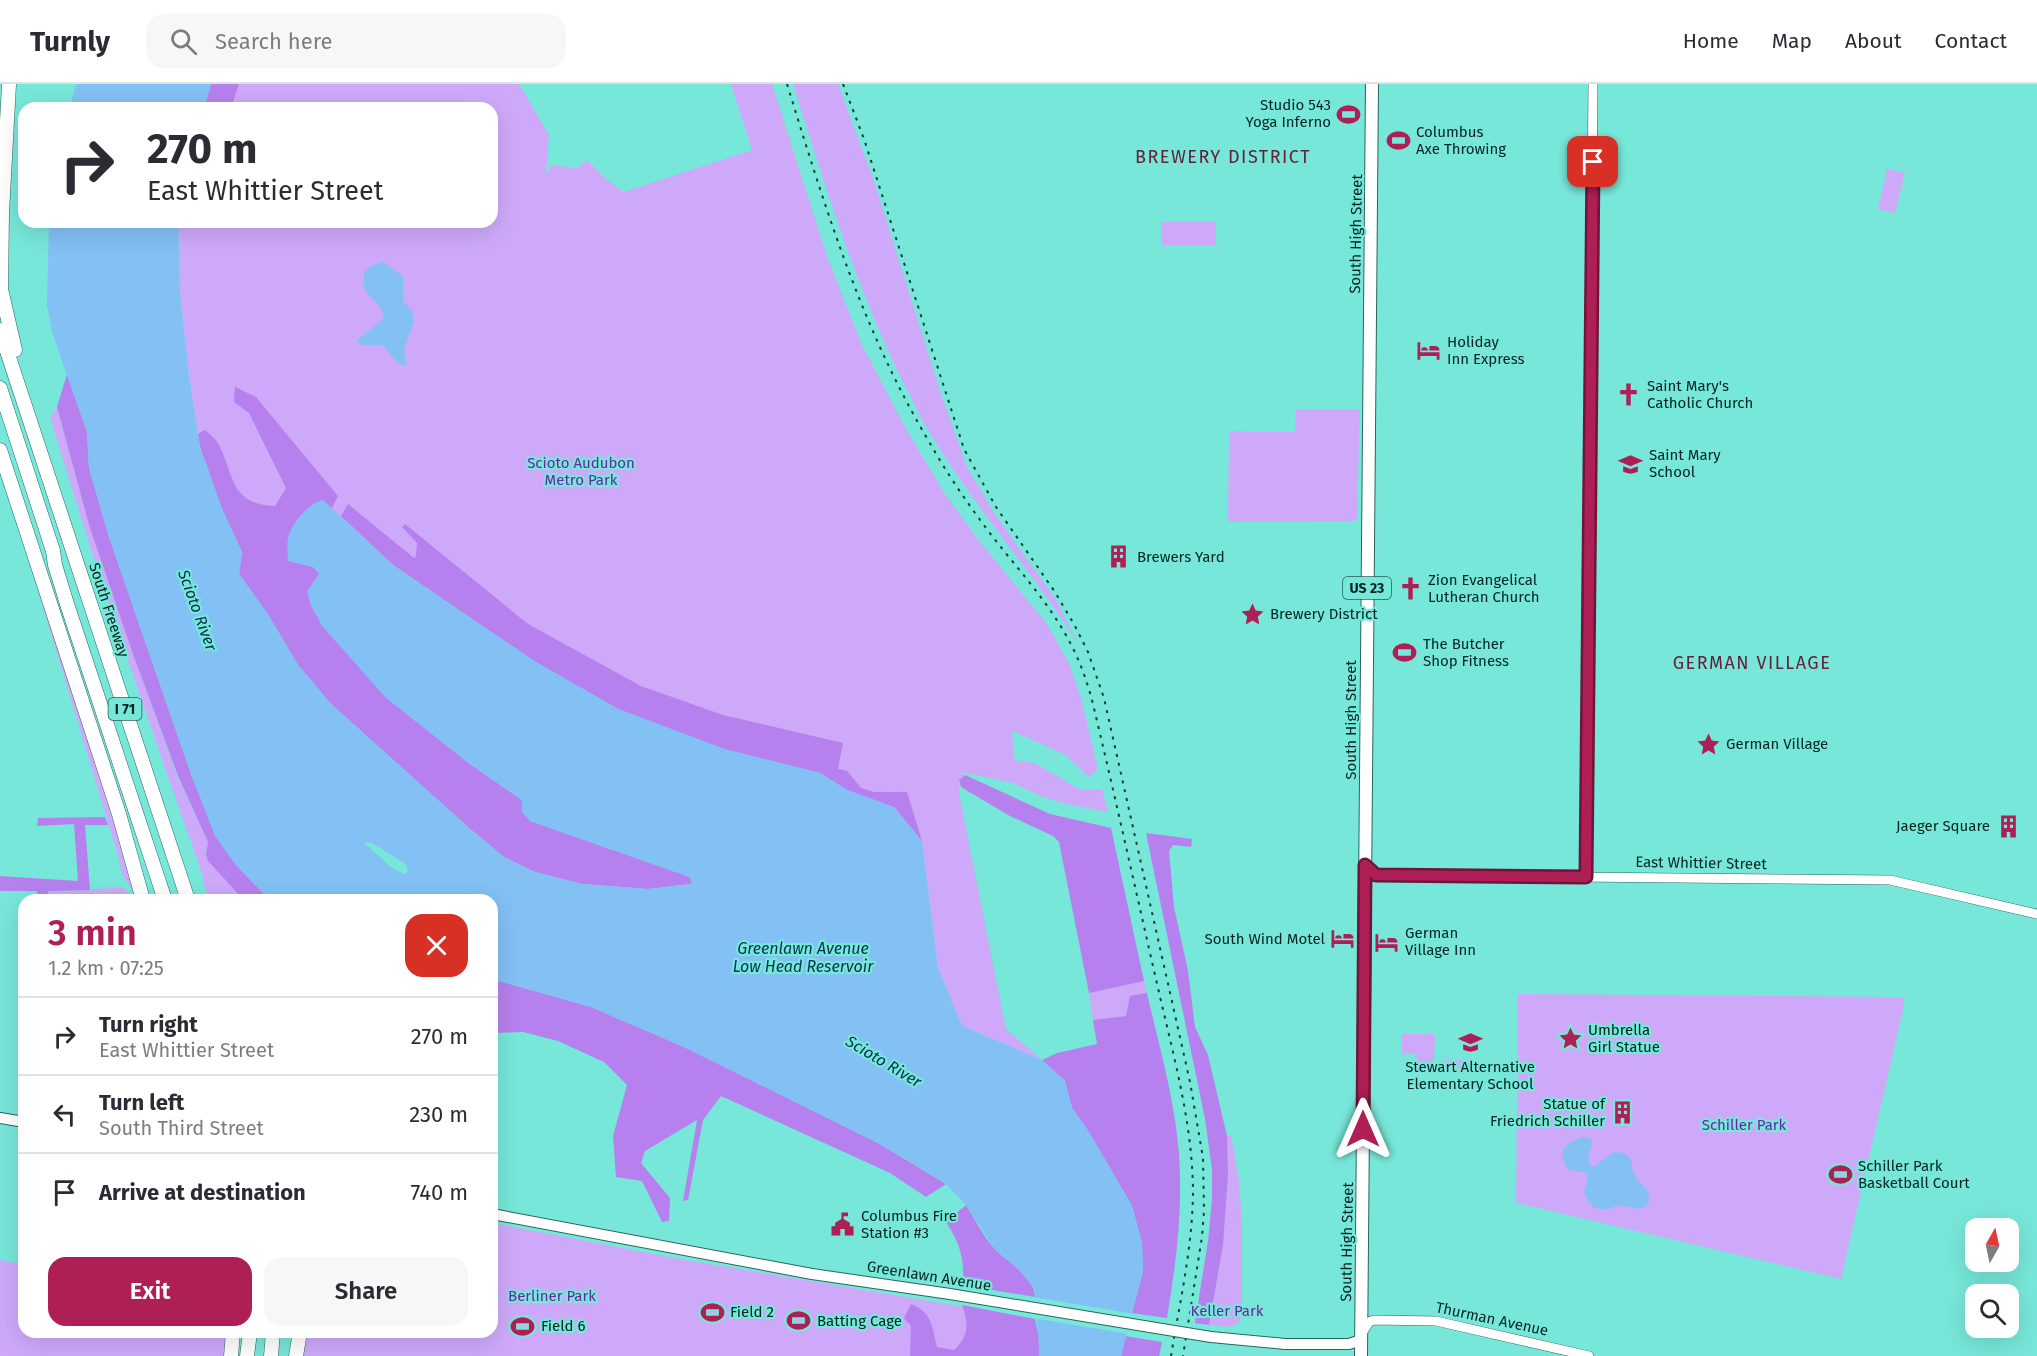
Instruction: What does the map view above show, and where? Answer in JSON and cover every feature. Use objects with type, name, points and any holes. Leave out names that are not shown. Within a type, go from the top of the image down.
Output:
[{"type":"highway","name":"I 71","points":[[9,84],[2,213],[1,289],[44,463]]},
{"type":"highway","name":"South Freeway","points":[[0,330],[186,894]]},
{"type":"highway","points":[[0,388],[53,551],[55,565]]},
{"type":"highway","name":"I 71","points":[[0,417],[47,552],[55,565],[163,894]]},
{"type":"highway","points":[[0,450],[119,814],[142,894]]},
{"type":"highway","points":[[119,814],[155,894]]},
{"type":"highway","points":[[168,840],[190,894]]},
{"type":"highway","points":[[231,1356],[232,1338]]},
{"type":"highway","points":[[248,1356],[250,1338]]},
{"type":"highway","points":[[271,1356],[272,1338]]},
{"type":"highway","points":[[296,1356],[299,1338]]},
{"type":"main road","name":"South High Street","points":[[1360,1356],[1372,84]]},
{"type":"main road","points":[[0,1118],[18,1121]]},
{"type":"main road","name":"Greenlawn Avenue","points":[[498,1215],[812,1274],[1211,1337],[1269,1343],[1349,1344],[1358,1341],[1361,1336]]},
{"type":"street","points":[[1586,877],[1593,84]]},
{"type":"street","name":"East Whittier Street","points":[[1365,865],[1376,875],[1890,880],[2037,914]]},
{"type":"street","name":"Thurman Avenue","points":[[1361,1336],[1369,1322],[1374,1320],[1436,1321],[1589,1356]]},
{"type":"green space","name":"Scioto Audubon Metro Park","points":[[211,84],[519,84],[549,135],[546,176],[551,165],[577,168],[587,160],[606,179],[624,192],[752,150],[731,84],[772,84],[827,256],[862,345],[906,429],[945,494],[977,538],[1047,624],[1069,663],[1081,698],[1098,769],[1089,777],[1066,755],[1012,731],[1014,760],[1035,763],[1079,789],[1102,789],[1108,812],[1043,797],[1013,783],[960,772],[965,775],[959,780],[960,798],[1006,1029],[1042,1060],[962,1026],[938,968],[922,841],[820,773],[724,749],[393,565],[322,500],[535,872],[200,447],[189,377],[180,294],[178,228],[498,228],[498,102],[206,102]]},
{"type":"green space","points":[[793,84],[838,84],[874,181],[941,394],[967,467],[995,514],[1056,600],[1079,646],[1042,591],[964,485],[919,414],[888,350],[857,275]]},
{"type":"green space","points":[[1887,169],[1905,173],[1895,213],[1878,209]]},
{"type":"green space","points":[[1216,221],[1216,245],[1162,245],[1161,222]]},
{"type":"green space","points":[[57,407],[90,528],[177,776],[208,842],[206,855],[239,894],[207,894],[205,889],[202,874],[107,600],[50,418]]},
{"type":"green space","points":[[1296,409],[1360,409],[1357,519],[1353,521],[1230,522],[1228,520],[1229,431],[1295,432]]},
{"type":"green space","points":[[44,568],[94,738],[122,854],[135,894],[122,874],[33,574]]},
{"type":"green space","points":[[121,887],[128,894],[47,894],[47,891]]},
{"type":"green space","points":[[1144,981],[1147,993],[1130,996],[1126,1016],[1093,1020],[1089,993]]},
{"type":"green space","name":"Schiller Park","points":[[1518,994],[1903,997],[1904,1005],[1841,1279],[1516,1203]]},
{"type":"green space","points":[[1402,1034],[1435,1034],[1432,1071],[1415,1071],[1415,1053],[1402,1053]]},
{"type":"green space","points":[[1443,1060],[1478,1060],[1478,1072],[1443,1072]]},
{"type":"green space","name":"Keller Park","points":[[1231,1135],[1239,1180],[1242,1221],[1242,1317],[1238,1324],[1228,1327],[1209,1325],[1223,1245],[1228,1175],[1227,1136]]},
{"type":"green space","name":"Berliner Park","points":[[498,1224],[674,1258],[1035,1319],[1039,1356],[298,1356],[301,1338],[498,1338]]},
{"type":"green space","points":[[0,1260],[18,1264],[18,1338],[228,1338],[227,1356],[0,1356]]},
{"type":"shaded area","points":[[211,84],[239,84],[233,102],[206,102]]},
{"type":"shaded area","points":[[67,374],[87,432],[89,468],[109,537],[192,777],[235,864],[264,894],[238,894],[208,861],[206,855],[208,842],[178,776],[90,528],[57,407]]},
{"type":"shaded area","points":[[235,387],[256,397],[338,496],[332,508],[322,500],[313,567],[320,574],[308,591],[311,605],[323,627],[467,762],[522,800],[530,821],[690,877],[692,884],[648,889],[582,884],[535,872],[504,857],[330,703],[298,665],[269,616],[239,574],[242,552],[222,509],[200,447],[198,434],[205,430],[218,443],[235,485],[241,493],[249,500],[275,506],[286,488],[249,413],[234,402]]},
{"type":"shaded area","points":[[348,504],[414,558],[417,543],[402,527],[405,524],[528,624],[641,686],[723,715],[843,743],[838,769],[847,771],[861,788],[874,792],[907,792],[922,841],[894,807],[847,790],[820,773],[724,749],[618,709],[534,661],[393,565],[341,516]]},
{"type":"shaded area","points":[[965,775],[1050,814],[1111,828],[1144,981],[1089,993],[1059,842],[1053,836],[1008,815],[961,787],[959,780]]},
{"type":"shaded area","points":[[105,817],[108,825],[85,825],[90,890],[48,891],[48,894],[37,894],[37,891],[0,891],[0,876],[78,881],[74,824],[37,826],[38,818]]},
{"type":"shaded area","points":[[1146,833],[1192,839],[1191,847],[1173,845],[1169,851],[1174,907],[1188,971],[1195,1027],[1208,1055],[1227,1136],[1228,1175],[1223,1245],[1209,1325],[1195,1323],[1208,1241],[1212,1169],[1205,1119]]},
{"type":"shaded area","points":[[498,981],[591,1007],[684,1047],[878,1143],[946,1184],[926,1197],[890,1173],[721,1096],[703,1120],[688,1200],[683,1201],[697,1120],[645,1151],[641,1163],[670,1198],[669,1221],[662,1222],[642,1181],[616,1177],[613,1136],[627,1085],[604,1062],[558,1041],[523,1032],[498,1033]]},
{"type":"shaded area","points":[[1147,993],[1170,1093],[1179,1154],[1178,1237],[1167,1318],[1131,1313],[1143,1272],[1142,1243],[1132,1206],[1089,1132],[1072,1108],[1065,1081],[1042,1060],[1057,1053],[1097,1044],[1093,1020],[1126,1016],[1130,996]]},
{"type":"shaded area","points":[[966,1205],[999,1254],[1030,1282],[1035,1297],[963,1285],[960,1252],[946,1222]]},
{"type":"shaded area","points":[[911,1304],[927,1316],[937,1347],[954,1350],[965,1335],[966,1318],[962,1305],[1035,1319],[1039,1338],[1039,1356],[910,1356],[911,1326],[904,1318]]},
{"type":"shaded area","points":[[1125,1336],[1162,1342],[1159,1356],[1121,1356]]},
{"type":"water","points":[[76,84],[211,84],[206,102],[72,102]]},
{"type":"water","points":[[49,228],[178,228],[180,294],[189,377],[200,447],[222,509],[242,553],[239,574],[269,616],[298,665],[330,703],[504,857],[535,872],[582,884],[648,889],[692,884],[690,877],[530,821],[522,812],[522,800],[467,762],[386,698],[323,627],[311,605],[307,591],[319,574],[313,567],[288,561],[288,541],[291,530],[302,514],[312,505],[323,500],[393,565],[534,661],[618,709],[724,749],[820,773],[847,790],[894,807],[922,841],[938,968],[962,1026],[1042,1060],[1065,1081],[1072,1108],[1089,1132],[1132,1206],[1142,1243],[1143,1272],[1121,1356],[1039,1356],[1035,1289],[1018,1269],[994,1248],[966,1205],[946,1184],[878,1143],[684,1047],[591,1007],[498,981],[498,894],[265,894],[235,864],[215,836],[192,777],[109,537],[89,468],[87,432],[52,332],[47,306]],"holes":[[[363,842],[372,843],[406,864],[408,871],[404,874],[391,867]]]},
{"type":"water","points":[[383,262],[403,276],[403,302],[412,310],[414,320],[404,350],[407,365],[398,364],[384,346],[359,344],[357,340],[381,321],[384,315],[381,308],[366,292],[363,280],[365,271]]},
{"type":"water","points":[[1583,1137],[1590,1138],[1592,1143],[1588,1159],[1591,1166],[1595,1167],[1614,1153],[1623,1153],[1628,1156],[1636,1178],[1649,1194],[1650,1198],[1646,1206],[1639,1209],[1620,1205],[1604,1210],[1593,1207],[1584,1191],[1588,1176],[1585,1173],[1568,1169],[1563,1157],[1564,1148],[1567,1145]]},
{"type":"pier","points":[[1032,1297],[1134,1314],[1129,1334],[1032,1318]]},
{"type":"railway","points":[[787,84],[848,269],[885,358],[907,402],[951,478],[1059,623],[1075,652],[1090,692],[1175,1063],[1189,1138],[1193,1189],[1191,1231],[1171,1356]]},
{"type":"railway","points":[[843,84],[864,139],[964,449],[996,507],[1055,592],[1075,626],[1088,652],[1104,698],[1190,1082],[1203,1158],[1202,1237],[1183,1356]]},
{"type":"place","name":"Studio 543 Yoga Inferno","points":[[1349,114]]},
{"type":"place","name":"Columbus Axe Throwing","points":[[1398,141]]},
{"type":"place","name":"Holiday Inn Express","points":[[1429,351]]},
{"type":"place","name":"Saint Mary's Catholic Church","points":[[1629,395]]},
{"type":"place","name":"Saint Mary School","points":[[1631,464]]},
{"type":"place","name":"Brewers Yard","points":[[1119,557]]},
{"type":"place","name":"Zion Evangelical Lutheran Church","points":[[1410,589]]},
{"type":"place","name":"Brewery District","points":[[1252,614]]},
{"type":"place","name":"The Butcher Shop Fitness","points":[[1405,653]]},
{"type":"place","name":"German Village","points":[[1708,744]]},
{"type":"place","name":"Jaeger Square","points":[[2008,826]]},
{"type":"place","name":"South Wind Motel","points":[[1343,939]]},
{"type":"place","name":"German Village Inn","points":[[1387,942]]},
{"type":"place","name":"Umbrella Girl Statue","points":[[1570,1039]]},
{"type":"place","name":"Stewart Alternative Elementary School","points":[[1470,1043]]},
{"type":"place","name":"Statue of Friedrich Schiller","points":[[1623,1113]]},
{"type":"place","name":"Schiller Park Basketball Court","points":[[1840,1175]]},
{"type":"place","name":"Columbus Fire Station #3","points":[[843,1225]]},
{"type":"place","name":"Field 2","points":[[712,1312]]},
{"type":"place","name":"Batting Cage","points":[[799,1321]]},
{"type":"place","name":"Field 6","points":[[523,1326]]},
{"type":"district","name":"BREWERY DISTRICT","points":[[1223,157]]},
{"type":"district","name":"GERMAN VILLAGE","points":[[1752,663]]},
{"type":"route","points":[[1363,1129],[1365,865],[1376,875],[1586,877],[1593,162]]},
{"type":"water label","name":"Scioto River","points":[[198,610]]},
{"type":"water label","name":"Greenlawn Avenue Low Head Reservoir","points":[[803,957]]},
{"type":"water label","name":"Scioto River","points":[[884,1061]]}]
